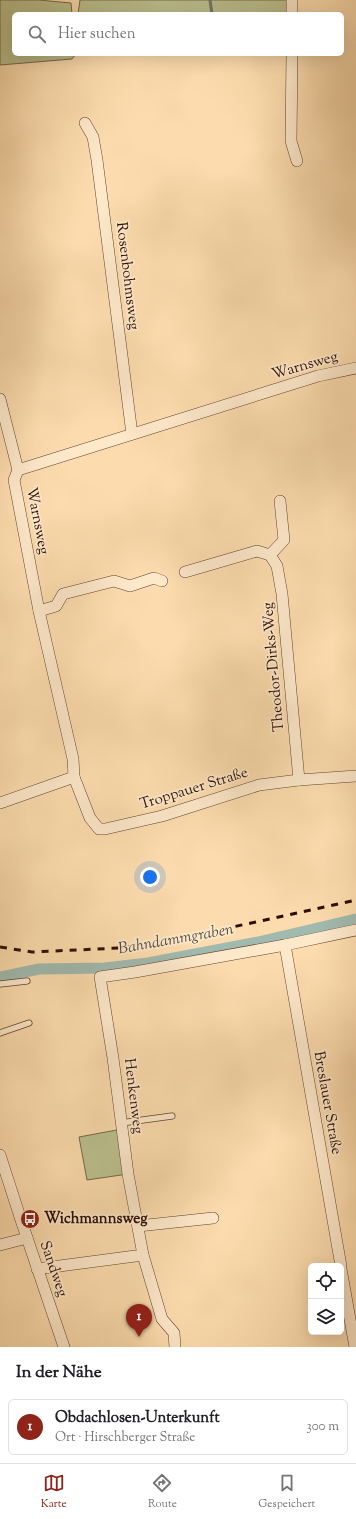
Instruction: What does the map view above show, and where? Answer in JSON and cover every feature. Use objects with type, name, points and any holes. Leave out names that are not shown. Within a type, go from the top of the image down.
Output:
[{"type":"street","points":[[292,0],[292,12]]},
{"type":"street","points":[[292,56],[291,141],[297,161]]},
{"type":"street","name":"Rosenbohmsweg","points":[[85,124],[93,137],[97,160],[132,434]]},
{"type":"street","name":"Warnsweg","points":[[74,777],[73,759],[39,611],[14,480],[18,470],[318,376],[356,368]]},
{"type":"street","points":[[0,399],[18,470]]},
{"type":"street","points":[[185,572],[257,551],[270,554],[284,540],[280,501]]},
{"type":"street","name":"Theodor-Dirks-Weg","points":[[270,554],[277,566],[282,594],[299,780]]},
{"type":"street","points":[[39,611],[56,606],[63,594],[114,581],[130,586],[154,578],[162,581]]},
{"type":"street","name":"Troppauer Straße","points":[[74,777],[90,818],[99,829],[105,829],[162,816],[259,785],[299,780],[356,776]]},
{"type":"street","points":[[0,804],[74,777]]},
{"type":"street","points":[[284,945],[356,930]]},
{"type":"street","name":"Henkenweg","points":[[175,1347],[174,1333],[162,1319],[143,1255],[128,1174],[113,1058],[100,977],[284,945]]},
{"type":"street","name":"Breslauer Straße","points":[[284,945],[340,1263]]},
{"type":"street","name":"Sandweg","points":[[0,1158],[64,1347]]},
{"type":"street","points":[[138,1226],[213,1218]]},
{"type":"street","points":[[0,1246],[27,1238]]},
{"type":"street","points":[[37,1269],[143,1255]]},
{"type":"street","name":"Breslauer Straße","points":[[344,1284],[355,1347]]},
{"type":"lane","points":[[0,984],[27,981]]},
{"type":"lane","points":[[0,1033],[29,1023]]},
{"type":"lane","points":[[121,1123],[172,1116]]},
{"type":"green space","points":[[0,0],[39,0],[71,3],[72,12],[12,12],[12,56],[74,56],[72,59],[0,65]]},
{"type":"green space","points":[[80,0],[296,0],[296,12],[78,12]]},
{"type":"green space","points":[[122,1129],[128,1174],[87,1180],[79,1137]]},
{"type":"waterway","points":[[210,0],[212,12]]},
{"type":"waterway","name":"Bahndammgraben","points":[[0,977],[39,969],[105,968],[148,963],[258,942],[356,919]]},
{"type":"railway","points":[[0,947],[32,952],[119,948],[178,939],[356,900]]},
{"type":"place","name":"Wichmannsweg","points":[[30,1219]]},
{"type":"place","name":"Obdachlosen-Unterkunft","points":[[139,1337]]}]
